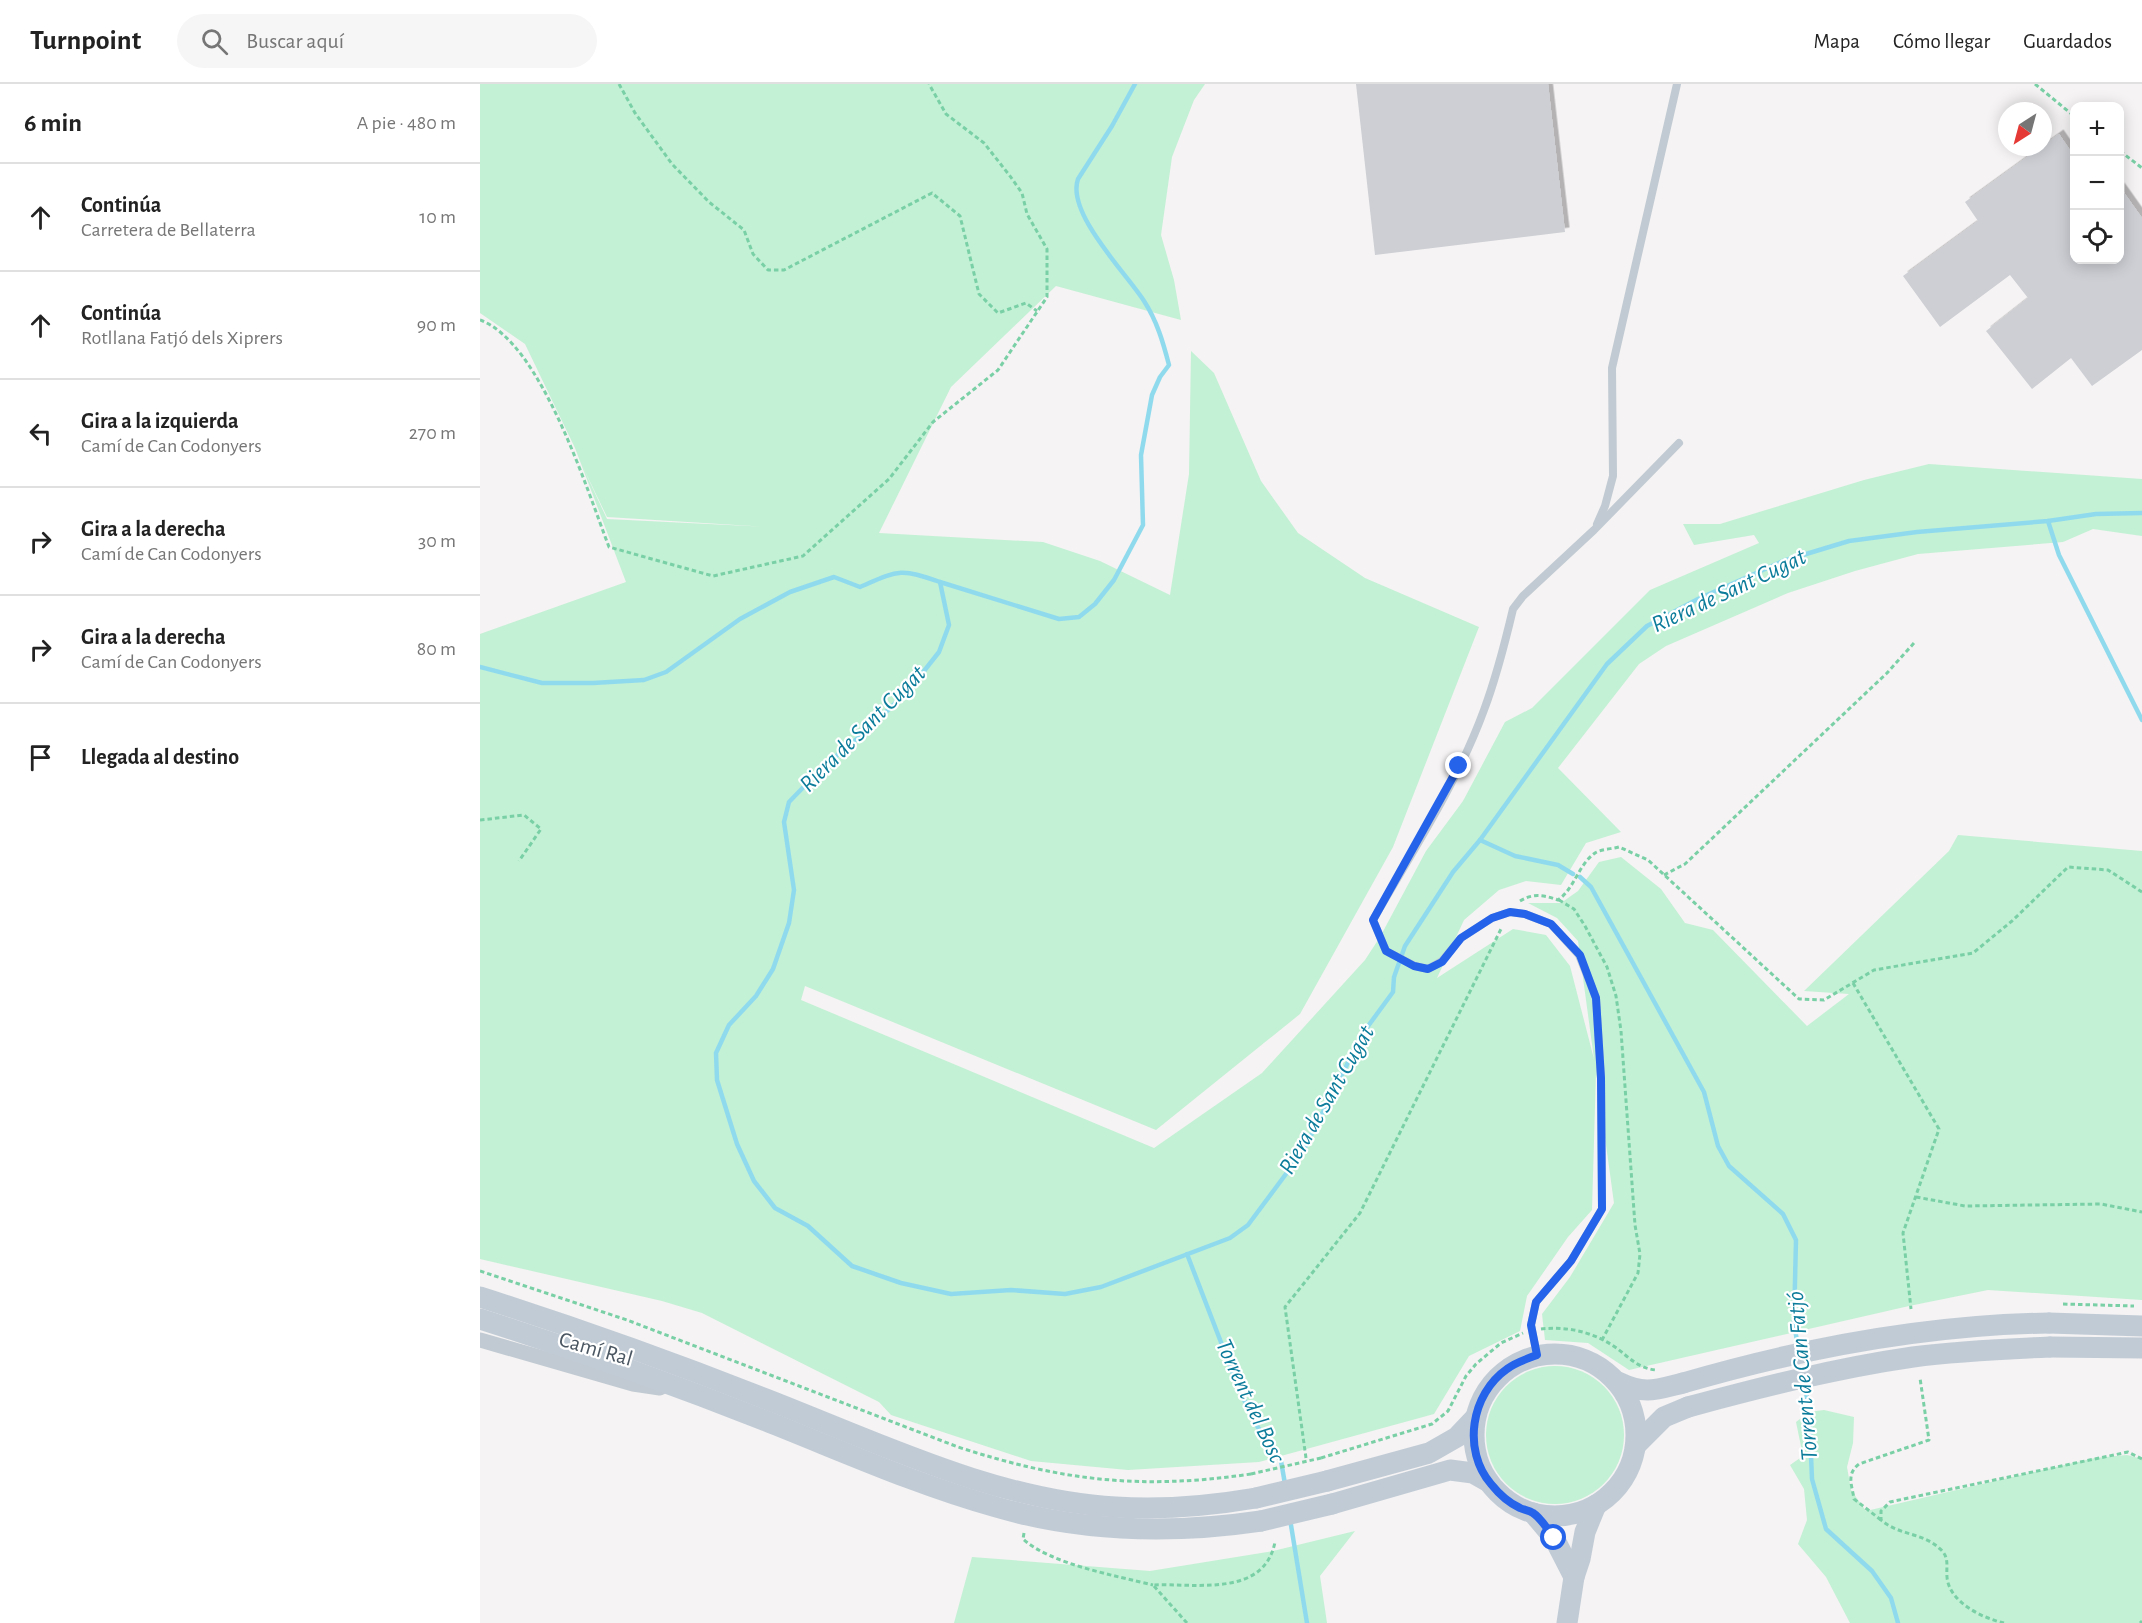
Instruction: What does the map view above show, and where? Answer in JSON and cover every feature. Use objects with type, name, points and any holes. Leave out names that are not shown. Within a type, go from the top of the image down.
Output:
[{"type":"main road","points":[[480,1297],[616,1343],[945,1469],[1011,1490],[1114,1507],[1183,1508],[1256,1498],[1327,1482],[1430,1453],[1457,1437],[1475,1418],[1485,1394],[1506,1369],[1537,1355],[1554,1353],[1581,1358],[1603,1369],[1618,1382],[1634,1390],[1647,1391],[1783,1356],[1877,1337],[1974,1326],[2049,1323],[2142,1326]]},
{"type":"main road","points":[[480,1319],[569,1348],[701,1396],[938,1488],[997,1508],[1098,1527],[1200,1529],[1261,1521],[1332,1504],[1450,1470],[1473,1473],[1489,1482]]},
{"type":"main road","points":[[1636,1445],[1664,1417],[1688,1407],[1788,1381],[1883,1362],[1957,1353],[2050,1347],[2142,1348]]},
{"type":"main road","points":[[1475,1418],[1475,1449],[1479,1464],[1489,1482],[1502,1496],[1519,1508],[1533,1513],[1550,1516],[1581,1512],[1596,1505],[1619,1485],[1627,1472],[1636,1445],[1633,1412],[1618,1382]]},
{"type":"main road","points":[[1567,1623],[1574,1576],[1585,1532],[1596,1505]]},
{"type":"main road","points":[[1533,1513],[1554,1538],[1574,1576]]},
{"type":"street","name":"Camí Ral","points":[[480,1340],[633,1384],[701,1396]]},
{"type":"lane","points":[[1594,530],[1605,506],[1613,476],[1612,368],[1677,84]]},
{"type":"lane","points":[[1537,1355],[1531,1325],[1536,1302],[1571,1261],[1602,1209],[1601,1078],[1596,998],[1580,955],[1551,924],[1525,914],[1510,912],[1492,918],[1461,938],[1442,962],[1428,969],[1414,966],[1386,951],[1373,920],[1441,801],[1468,748],[1484,710],[1513,609],[1523,596],[1594,530],[1679,442]]},
{"type":"path","points":[[619,84],[635,114],[672,164],[709,202],[744,230],[753,254],[768,270],[784,270],[932,193],[960,216],[979,294],[998,313],[1026,303],[1037,311]]},
{"type":"path","points":[[480,320],[510,342],[536,375],[566,434],[609,547],[713,576],[803,556],[889,479],[933,422],[998,370],[1047,297],[1047,249],[1027,214],[1022,193],[984,143],[946,114],[929,84]]},
{"type":"path","points":[[2035,84],[2070,113]]},
{"type":"path","points":[[2124,154],[2142,168]]},
{"type":"path","points":[[1664,875],[1686,864],[1887,673],[1914,643]]},
{"type":"path","points":[[480,820],[524,815],[541,829],[519,861]]},
{"type":"path","points":[[1558,900],[1566,894],[1580,870],[1596,853],[1619,847],[1648,860],[1799,999],[1824,1000],[1874,970],[1973,953],[2012,921],[2068,867],[2108,870],[2142,892]]},
{"type":"path","points":[[1519,901],[1528,896],[1545,895],[1574,909],[1607,968],[1616,996],[1621,1032],[1635,1225],[1640,1254],[1638,1273],[1602,1340]]},
{"type":"path","points":[[1306,1458],[1285,1307],[1360,1213],[1510,912]]},
{"type":"path","points":[[1853,982],[1939,1129],[1904,1233],[1911,1309]]},
{"type":"path","points":[[1916,1197],[1965,1206],[2101,1204],[2142,1212]]},
{"type":"path","points":[[480,1271],[627,1320],[958,1447],[1004,1462],[1078,1478],[1126,1482],[1181,1482],[1251,1474],[1321,1458],[1411,1432],[1440,1419],[1448,1411],[1466,1376],[1476,1364],[1502,1343],[1520,1334]]},
{"type":"path","points":[[2059,1304],[2142,1307]]},
{"type":"path","points":[[1543,1329],[1577,1331],[1602,1340],[1639,1366],[1662,1370]]},
{"type":"path","points":[[1920,1378],[1929,1440],[1853,1468],[1850,1476],[1854,1499],[1888,1526],[1937,1546],[1945,1553],[1948,1563],[1947,1578],[1950,1592],[1973,1612],[2004,1623]]},
{"type":"path","points":[[1881,1520],[1881,1511],[1890,1502],[2128,1452],[2142,1459]]},
{"type":"path","points":[[1024,1533],[1023,1539],[1029,1544],[1055,1557],[1154,1585],[1214,1586],[1237,1582],[1257,1572],[1270,1557],[1275,1542]]},
{"type":"path","points":[[1154,1585],[1187,1623]]},
{"type":"green space","points":[[480,84],[1205,84],[1194,100],[1172,157],[1161,235],[1174,280],[1181,320],[1056,286],[951,387],[879,533],[1043,542],[1100,561],[1170,595],[1189,474],[1191,351],[1214,373],[1261,481],[1298,533],[1365,578],[1479,627],[1393,847],[1300,1014],[1156,1130],[805,986],[801,1000],[1154,1148],[1262,1073],[1365,960],[1380,937],[1426,851],[1463,801],[1505,722],[1532,708],[1650,590],[1759,543],[1754,535],[1694,545],[1683,524],[1720,524],[1864,480],[1929,464],[2142,479],[2142,536],[2093,529],[2063,542],[1918,554],[1855,571],[1788,593],[1666,646],[1639,664],[1558,768],[1621,832],[1586,843],[1561,885],[1526,881],[1499,890],[1464,920],[1437,978],[1513,929],[1546,935],[1570,966],[1594,1059],[1578,941],[1557,918],[1528,903],[1561,903],[1578,891],[1599,862],[1621,857],[1661,889],[1685,923],[1713,930],[1807,1026],[1849,994],[1804,991],[1949,851],[1958,835],[2142,851],[2142,1300],[1988,1290],[1629,1370],[1588,1343],[1545,1340],[1542,1314],[1570,1277],[1614,1203],[1596,1072],[1592,1210],[1568,1237],[1527,1296],[1520,1331],[1469,1356],[1434,1414],[1259,1462],[1128,1470],[1031,1461],[891,1415],[879,1402],[702,1313],[662,1301],[480,1259],[480,634],[626,582],[575,448],[525,344],[480,313]],"holes":[[[581,463],[607,517],[770,527],[607,519]]]},
{"type":"green space","points":[[1555,1366],[1581,1372],[1604,1386],[1618,1409],[1624,1435],[1618,1461],[1604,1484],[1581,1498],[1555,1504],[1529,1498],[1506,1484],[1492,1461],[1486,1435],[1492,1409],[1506,1386],[1529,1372]]},
{"type":"green space","points":[[1824,1410],[1854,1417],[1853,1443],[1847,1467],[1851,1490],[1866,1511],[2095,1458],[2127,1455],[2142,1459],[2142,1623],[1850,1623],[1826,1577],[1798,1544],[1807,1520],[1804,1489],[1790,1465],[1803,1456],[1796,1422],[1809,1412]]},
{"type":"green space","points":[[1355,1531],[1320,1576],[1327,1623],[954,1623],[972,1557],[1150,1571],[1273,1551]]},
{"type":"building","points":[[1356,84],[1548,84],[1565,232],[1375,255]]},
{"type":"building","points":[[2059,134],[2070,150],[2070,264],[2124,264],[2124,193],[2142,218],[2142,350],[2092,386],[2071,358],[2032,389],[1986,331],[2028,298],[2010,275],[1940,327],[1903,276],[1978,221],[1965,202],[2029,156],[2052,156],[2052,139]]},
{"type":"waterway","points":[[940,582],[1059,619],[1079,617],[1095,604],[1114,580],[1143,525],[1141,455],[1152,395],[1160,377],[1169,365],[1153,316],[1089,225],[1077,193],[1078,179],[1112,126],[1135,84]]},
{"type":"waterway","name":"Riera de Sant Cugat","points":[[480,667],[542,683],[644,680],[666,672],[740,619],[790,592],[834,577],[860,587],[883,577],[900,573],[916,574],[940,582],[949,625],[939,652],[909,690],[864,733],[823,767],[789,802],[784,822],[794,890],[789,923],[773,969],[756,996],[729,1025],[716,1053],[717,1080],[737,1144],[754,1181],[775,1208],[808,1226],[852,1266],[901,1283],[951,1294],[1011,1290],[1065,1294],[1101,1287],[1230,1238],[1248,1225],[1303,1151],[1363,1033],[1393,992],[1394,977],[1405,946],[1453,872],[1480,840],[1607,664],[1647,626],[1698,599],[1783,561],[1849,541],[2096,514],[2142,513]]},
{"type":"waterway","points":[[2048,521],[2059,555],[2142,720]]},
{"type":"waterway","name":"Torrent de Can Fatjó","points":[[1480,840],[1515,856],[1558,865],[1573,874]]},
{"type":"waterway","name":"Torrent de Can Fatjó","points":[[1580,877],[1591,887],[1704,1092],[1718,1146],[1729,1166],[1783,1214],[1796,1240],[1794,1323],[1798,1347]]},
{"type":"waterway","name":"Torrent del Bosc","points":[[1187,1254],[1239,1389],[1255,1423],[1281,1461],[1285,1484]]},
{"type":"waterway","name":"Torrent de Can Fatjó","points":[[1804,1382],[1809,1408],[1812,1479],[1826,1529],[1872,1571],[1891,1598],[1898,1623]]},
{"type":"waterway","name":"Torrent del Bosc","points":[[1290,1519],[1307,1623]]},
{"type":"route","points":[[1459,766],[1373,920],[1386,951],[1414,966],[1428,969],[1442,962],[1461,938],[1492,918],[1510,912],[1525,914],[1551,924],[1580,955],[1596,998],[1601,1078],[1602,1209],[1571,1261],[1536,1302],[1531,1325],[1537,1355],[1506,1369],[1493,1382],[1480,1403],[1475,1418],[1475,1449],[1479,1464],[1489,1482],[1502,1496],[1519,1508],[1533,1513],[1554,1538]]}]
